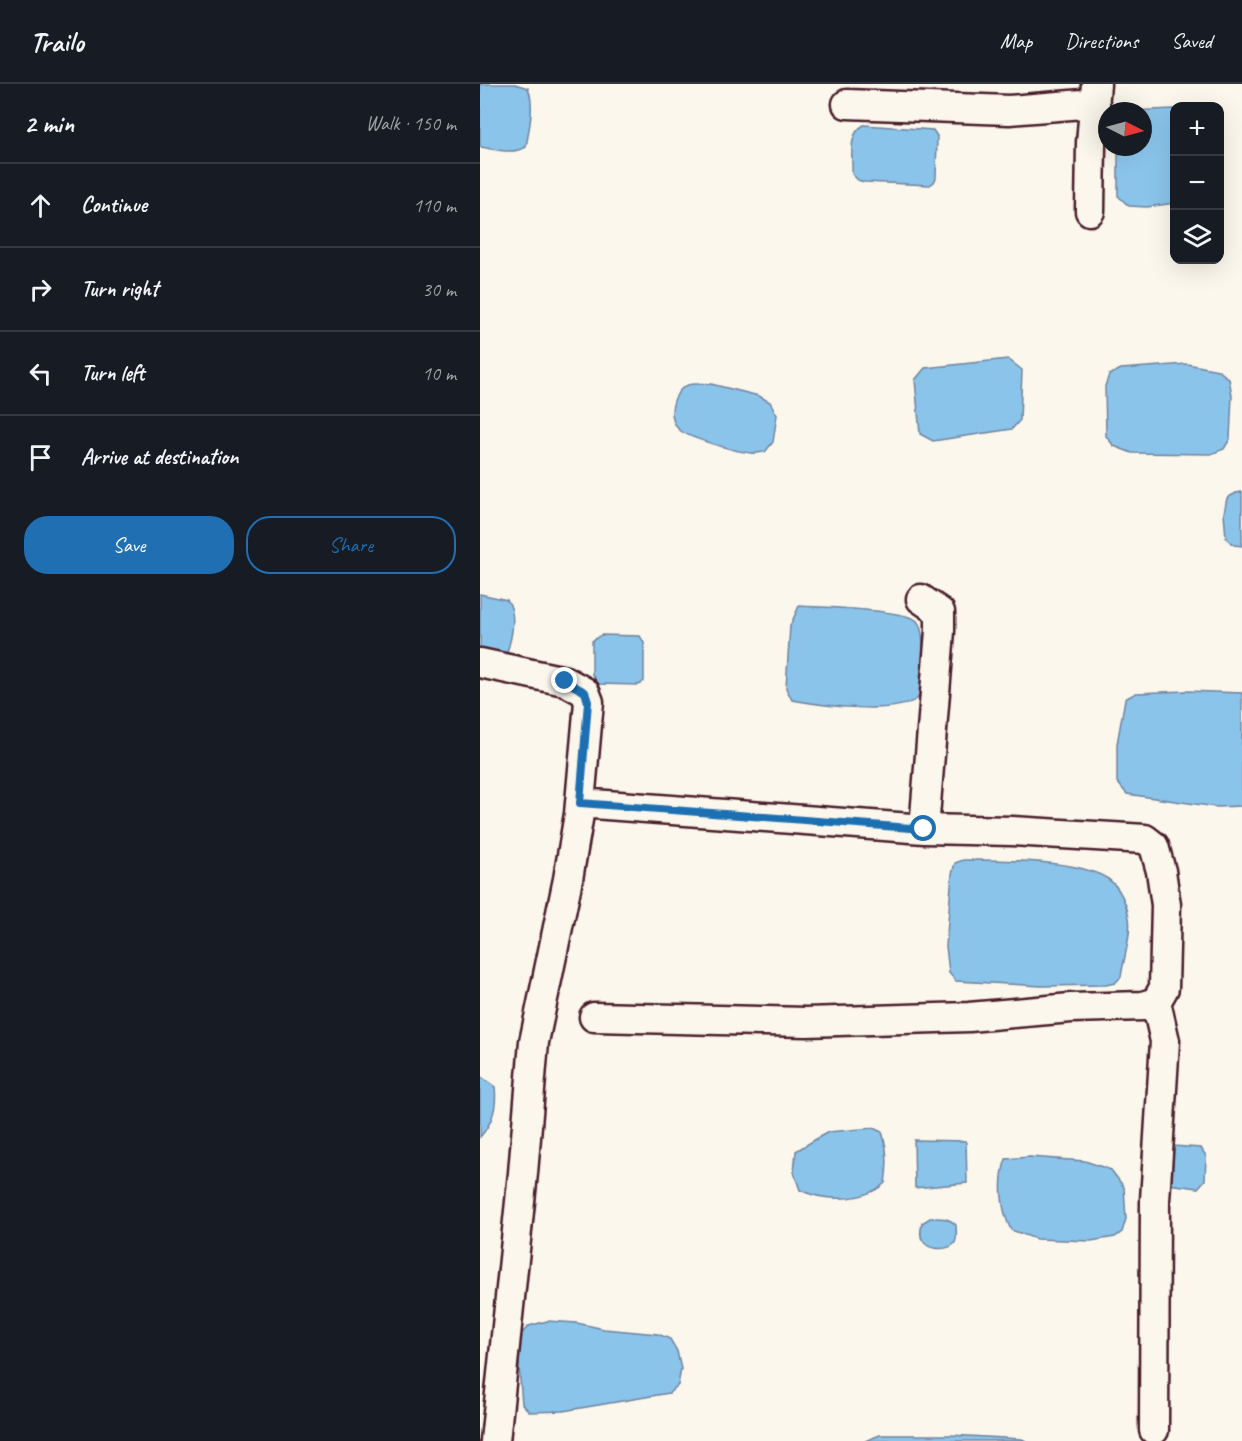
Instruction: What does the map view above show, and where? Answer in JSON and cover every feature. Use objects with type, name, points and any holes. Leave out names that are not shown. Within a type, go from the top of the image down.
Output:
[{"type":"street","points":[[847,104],[1009,110],[1096,94],[1091,144],[1090,211]]},
{"type":"street","points":[[921,598],[940,612],[924,829]]},
{"type":"street","points":[[480,663],[565,681],[585,692],[588,702],[580,803],[568,879],[534,1042],[495,1441]]},
{"type":"street","points":[[580,803],[924,829],[1012,831],[1145,839],[1154,846],[1161,871],[1166,905],[1164,988],[1156,1002],[1165,1041],[1155,1200],[1154,1430]]},
{"type":"street","points":[[594,1017],[806,1022],[969,1017],[1071,1008],[1143,1006],[1156,1002]]},
{"type":"water","points":[[480,84],[515,84],[528,88],[531,109],[526,147],[509,151],[480,147]]},
{"type":"water","points":[[1170,109],[1170,204],[1147,207],[1129,206],[1118,196],[1118,156],[1152,156],[1152,110]]},
{"type":"water","points":[[864,125],[933,130],[937,136],[934,182],[930,185],[858,180],[852,174],[852,147],[855,134]]},
{"type":"water","points":[[1008,359],[1022,370],[1020,420],[1012,429],[933,441],[920,434],[915,380],[925,368]]},
{"type":"water","points":[[1187,364],[1218,370],[1229,379],[1232,395],[1230,439],[1224,449],[1211,454],[1132,453],[1114,446],[1106,436],[1105,386],[1109,375],[1121,369]]},
{"type":"water","points":[[693,384],[711,384],[759,396],[770,402],[777,415],[773,442],[765,452],[745,452],[715,445],[694,438],[676,426],[672,407],[682,388]]},
{"type":"water","points":[[1242,492],[1242,546],[1234,545],[1226,538],[1224,513],[1227,498]]},
{"type":"water","points":[[480,594],[507,600],[510,605],[513,618],[512,632],[507,652],[504,654],[480,649]]},
{"type":"water","points":[[799,606],[880,611],[910,617],[917,621],[923,647],[923,670],[918,698],[893,707],[876,708],[857,708],[792,700],[786,688],[790,626]]},
{"type":"water","points":[[601,635],[640,636],[644,643],[644,681],[639,685],[598,684],[592,674],[592,641]]},
{"type":"water","points":[[1186,691],[1242,693],[1242,806],[1216,807],[1127,794],[1117,782],[1117,744],[1125,699],[1136,693]]},
{"type":"water","points":[[963,860],[1058,864],[1094,872],[1108,879],[1122,897],[1130,924],[1121,977],[1115,983],[1106,985],[1041,986],[956,981],[949,973],[946,946],[952,874],[955,863]]},
{"type":"water","points":[[480,1076],[495,1087],[495,1107],[491,1120],[480,1137]]},
{"type":"water","points":[[873,1128],[882,1132],[885,1145],[887,1163],[885,1183],[866,1194],[844,1198],[821,1197],[800,1190],[794,1173],[796,1151],[828,1132]]},
{"type":"water","points":[[914,1140],[966,1141],[967,1183],[915,1188]]},
{"type":"water","points":[[1173,1146],[1201,1148],[1206,1156],[1205,1180],[1198,1188],[1168,1184],[1166,1151]]},
{"type":"water","points":[[1029,1157],[1085,1161],[1111,1170],[1124,1187],[1126,1219],[1122,1232],[1115,1237],[1091,1241],[1036,1239],[1011,1230],[1005,1214],[1002,1195],[1002,1177],[1006,1159]]},
{"type":"water","points":[[930,1218],[947,1219],[956,1225],[954,1244],[933,1248],[925,1244],[921,1237],[921,1228],[922,1223]]},
{"type":"water","points":[[547,1321],[658,1334],[670,1339],[677,1351],[681,1369],[678,1385],[669,1393],[563,1411],[530,1412],[522,1404],[519,1367],[520,1335],[529,1326]]},
{"type":"water","points":[[880,1435],[950,1435],[1026,1441],[865,1441]]},
{"type":"route","points":[[565,681],[585,692],[588,702],[580,803],[924,829]]}]
